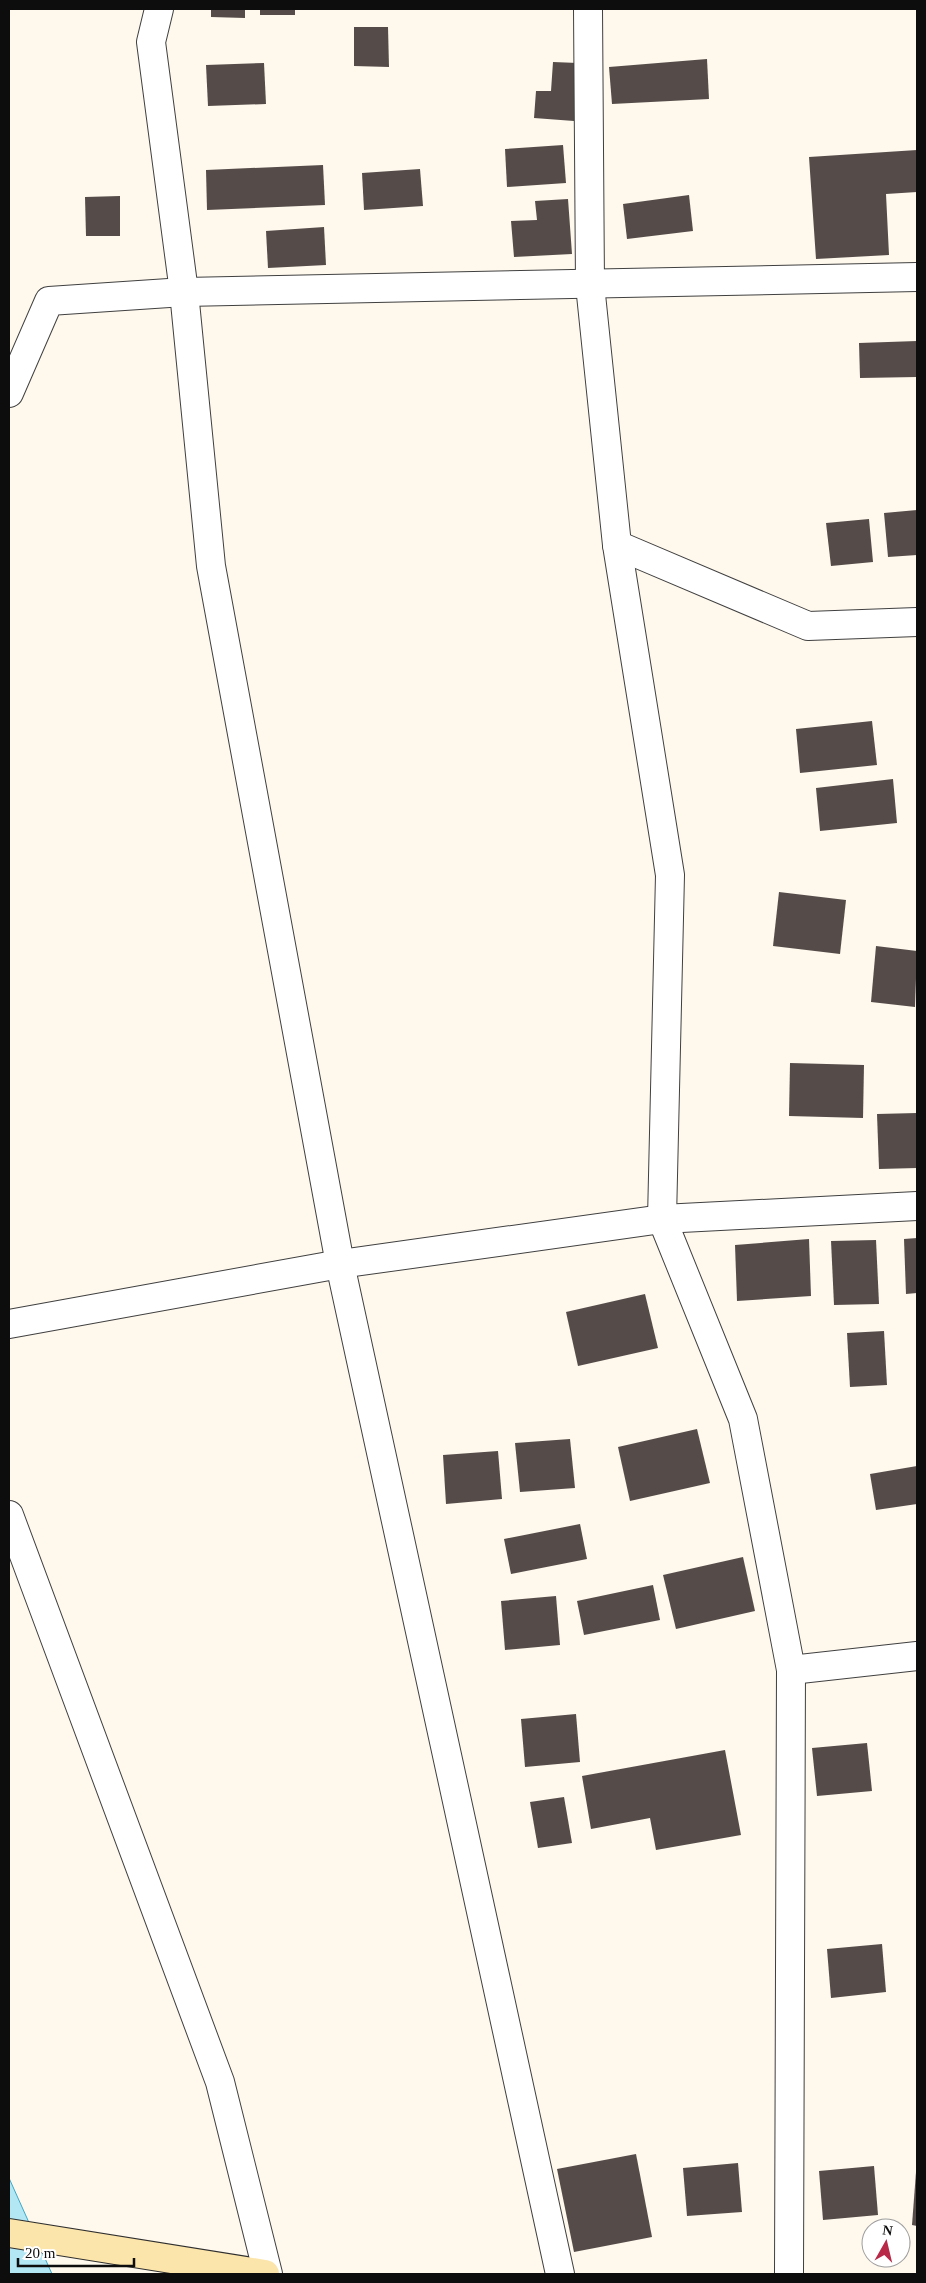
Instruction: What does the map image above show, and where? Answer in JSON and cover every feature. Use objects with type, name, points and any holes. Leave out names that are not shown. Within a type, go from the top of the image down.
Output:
[{"type":"main road","points":[[9,2233],[266,2274]]},
{"type":"street","points":[[159,9],[151,42],[184,292],[211,566],[340,1264],[560,2274]]},
{"type":"street","points":[[588,9],[590,285],[617,545],[670,875],[662,1219],[743,1419],[791,1670],[789,2274]]},
{"type":"street","points":[[9,393],[49,301],[184,292],[917,277]]},
{"type":"street","points":[[617,545],[808,626],[917,622]]},
{"type":"street","points":[[9,1324],[340,1264],[662,1219],[917,1206]]},
{"type":"street","points":[[9,1515],[220,2082],[266,2274]]},
{"type":"street","points":[[791,1670],[917,1656]]},
{"type":"water","points":[[9,2178],[52,2274],[9,2274]]},
{"type":"building","points":[[211,9],[245,9],[245,18],[211,17]]},
{"type":"building","points":[[260,9],[295,9],[295,15],[260,15]]},
{"type":"building","points":[[354,27],[388,27],[389,67],[354,66]]},
{"type":"building","points":[[707,59],[709,99],[612,104],[609,67]]},
{"type":"building","points":[[553,62],[578,63],[574,121],[534,118],[536,91],[551,91]]},
{"type":"building","points":[[264,63],[266,104],[208,106],[206,65]]},
{"type":"building","points":[[563,145],[566,183],[507,187],[505,149]]},
{"type":"building","points":[[917,150],[917,192],[886,194],[889,255],[816,259],[809,157]]},
{"type":"building","points":[[323,165],[325,205],[207,210],[206,170]]},
{"type":"building","points":[[420,169],[423,206],[364,210],[362,173]]},
{"type":"building","points":[[689,195],[693,231],[627,239],[623,204]]},
{"type":"building","points":[[120,196],[120,236],[86,236],[85,197]]},
{"type":"building","points":[[568,199],[572,254],[514,257],[511,221],[537,220],[535,201]]},
{"type":"building","points":[[324,227],[326,265],[268,268],[266,231]]},
{"type":"building","points":[[917,341],[917,377],[860,378],[859,343]]},
{"type":"building","points":[[917,510],[917,555],[888,557],[884,513]]},
{"type":"building","points":[[869,519],[873,562],[831,566],[826,523]]},
{"type":"building","points":[[872,721],[877,765],[800,773],[796,729]]},
{"type":"building","points":[[893,779],[897,823],[820,831],[816,788]]},
{"type":"building","points":[[779,892],[846,900],[840,954],[773,946]]},
{"type":"building","points":[[876,946],[917,951],[915,1007],[871,1002]]},
{"type":"building","points":[[790,1063],[864,1065],[863,1118],[789,1116]]},
{"type":"building","points":[[917,1113],[917,1168],[879,1169],[877,1114]]},
{"type":"building","points":[[917,1238],[917,1293],[906,1294],[904,1239]]},
{"type":"building","points":[[809,1239],[811,1296],[737,1301],[735,1245]]},
{"type":"building","points":[[876,1240],[879,1304],[834,1305],[831,1241]]},
{"type":"building","points":[[645,1294],[658,1348],[578,1366],[566,1312]]},
{"type":"building","points":[[884,1331],[887,1385],[850,1387],[847,1333]]},
{"type":"building","points":[[697,1429],[710,1483],[630,1501],[618,1447]]},
{"type":"building","points":[[570,1439],[575,1488],[520,1492],[515,1443]]},
{"type":"building","points":[[498,1451],[502,1499],[446,1504],[443,1455]]},
{"type":"building","points":[[917,1466],[917,1504],[876,1510],[870,1474]]},
{"type":"building","points":[[580,1524],[587,1559],[511,1574],[504,1539]]},
{"type":"building","points":[[743,1557],[755,1611],[676,1629],[663,1575]]},
{"type":"building","points":[[653,1585],[660,1620],[584,1635],[577,1601]]},
{"type":"building","points":[[556,1596],[560,1645],[505,1650],[501,1601]]},
{"type":"building","points":[[576,1714],[580,1762],[525,1767],[521,1719]]},
{"type":"building","points":[[867,1743],[872,1791],[817,1796],[812,1748]]},
{"type":"building","points":[[725,1750],[741,1835],[656,1850],[650,1818],[591,1829],[582,1776]]},
{"type":"building","points":[[564,1797],[572,1843],[538,1848],[530,1802]]},
{"type":"building","points":[[882,1944],[886,1992],[831,1998],[827,1949]]},
{"type":"building","points":[[636,2154],[652,2237],[574,2252],[557,2169]]},
{"type":"building","points":[[738,2163],[742,2212],[687,2216],[683,2168]]},
{"type":"building","points":[[874,2166],[878,2215],[823,2220],[819,2171]]},
{"type":"building","points":[[917,2172],[917,2226],[912,2225]]}]
